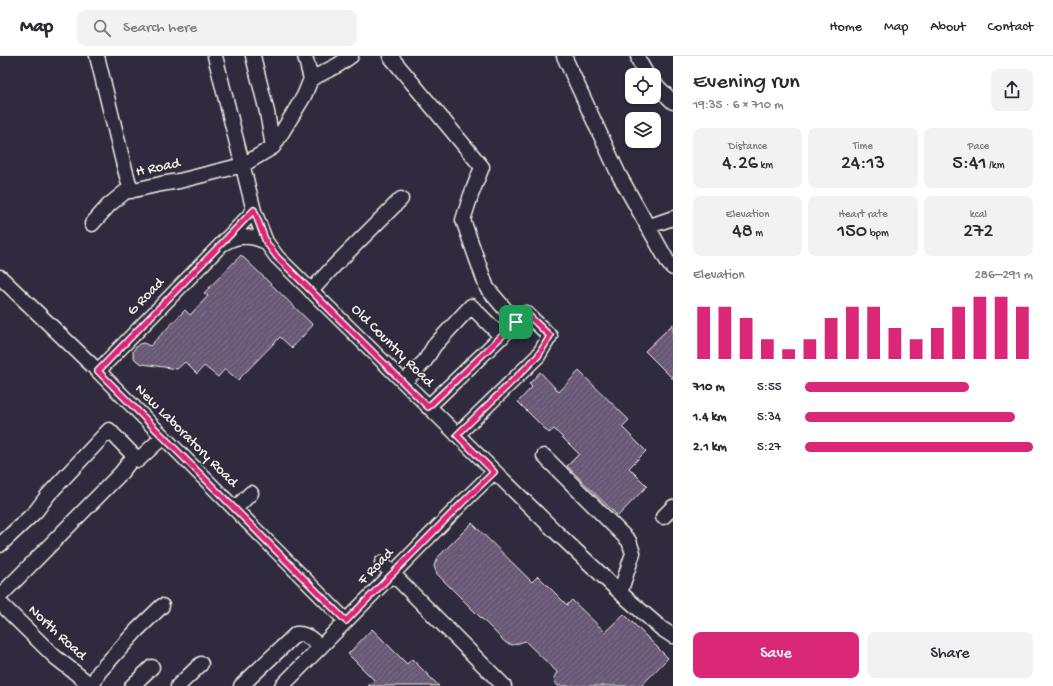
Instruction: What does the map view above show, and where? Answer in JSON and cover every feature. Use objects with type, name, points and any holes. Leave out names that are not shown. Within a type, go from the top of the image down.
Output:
[{"type":"lane","points":[[98,56],[131,191]]},
{"type":"lane","name":"Old Country Road","points":[[215,56],[254,210],[266,242],[277,257],[556,532],[620,593],[662,629],[673,636]]},
{"type":"lane","points":[[252,56],[267,112],[273,147]]},
{"type":"lane","points":[[273,147],[304,96],[311,79],[305,56]]},
{"type":"lane","points":[[311,79],[338,65],[351,56]]},
{"type":"lane","points":[[390,56],[482,167],[470,195],[463,220],[487,288],[516,322]]},
{"type":"lane","points":[[564,56],[619,175],[669,264],[673,268]]},
{"type":"lane","points":[[638,56],[643,68]]},
{"type":"lane","points":[[661,90],[673,102]]},
{"type":"lane","name":"H Road","points":[[92,224],[109,205],[125,192],[179,181],[243,165],[273,147]]},
{"type":"lane","points":[[311,291],[401,199]]},
{"type":"lane","name":"G Road","points":[[98,371],[254,210]]},
{"type":"lane","points":[[647,226],[673,218]]},
{"type":"lane","points":[[219,247],[228,241],[238,238],[259,238],[266,242]]},
{"type":"lane","name":"New Laboratory Road","points":[[0,277],[98,371],[346,621]]},
{"type":"lane","points":[[404,382],[425,361],[434,346],[471,306],[502,337]]},
{"type":"lane","points":[[428,407],[526,313],[550,336],[538,356],[457,435]]},
{"type":"lane","points":[[0,545],[36,511],[48,495],[109,430],[138,460],[163,437]]},
{"type":"lane","points":[[0,596],[121,473],[134,456]]},
{"type":"lane","points":[[544,456],[629,541],[633,553],[620,593]]},
{"type":"lane","name":"F Road","points":[[282,686],[494,472]]},
{"type":"lane","points":[[235,509],[251,493]]},
{"type":"lane","points":[[663,517],[673,507]]},
{"type":"lane","points":[[382,563],[504,686]]},
{"type":"lane","name":"North Road","points":[[0,604],[55,657],[86,684]]},
{"type":"lane","points":[[86,684],[162,606]]},
{"type":"lane","points":[[241,686],[273,654],[296,634],[301,633],[309,636],[320,647]]},
{"type":"lane","points":[[178,686],[201,664]]},
{"type":"lane","points":[[132,686],[152,667]]},
{"type":"building","points":[[241,255],[313,325],[292,348],[280,337],[238,380],[225,369],[218,377],[204,366],[197,374],[185,362],[177,369],[138,362],[133,355],[133,351],[136,347],[139,344],[144,343],[150,346],[185,310],[190,315],[208,296],[204,293]]},
{"type":"building","points":[[673,324],[673,379],[645,351]]},
{"type":"building","points":[[579,371],[629,420],[622,427],[646,451],[629,468],[647,486],[618,516],[567,466],[579,454],[554,429],[549,433],[518,402],[532,387],[529,384],[540,372],[559,392]]},
{"type":"building","points":[[472,523],[532,582],[538,576],[567,605],[572,600],[605,632],[624,614],[668,658],[641,686],[558,686],[554,678],[557,672],[525,641],[513,645],[506,643],[437,574],[434,566],[437,558]]},
{"type":"building","points":[[372,629],[407,664],[412,659],[439,686],[368,686],[374,680],[348,654]]},
{"type":"route","points":[[254,210],[266,242],[277,257],[428,407],[516,322],[526,313],[550,336],[538,356],[457,435],[494,472],[346,621],[98,371],[254,210]]}]
